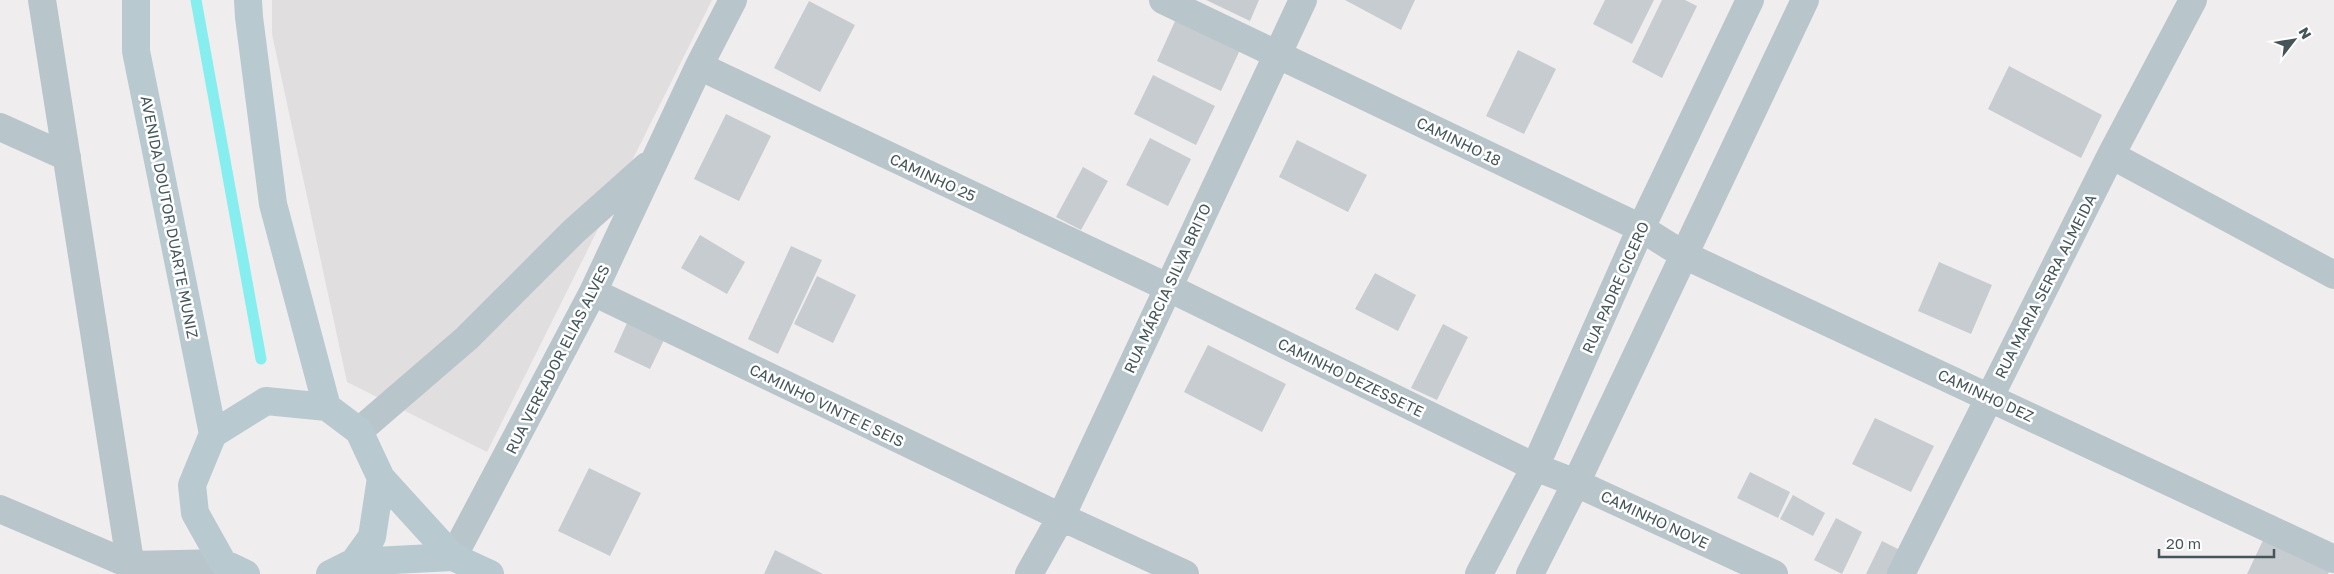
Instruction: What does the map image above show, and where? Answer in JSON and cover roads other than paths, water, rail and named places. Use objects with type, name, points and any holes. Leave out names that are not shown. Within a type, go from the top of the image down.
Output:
[{"type":"street","points":[[42,0],[131,570]]},
{"type":"street","name":"AVENIDA DOUTOR DUARTE MUNIZ","points":[[136,0],[136,51],[213,434]]},
{"type":"street","points":[[248,0],[273,204],[327,407]]},
{"type":"street","name":"RUA VEREADOR ELIAS ALVES","points":[[453,557],[593,292],[699,66],[733,0]]},
{"type":"street","name":"CAMINHO 18","points":[[1163,0],[1641,228]]},
{"type":"street","name":"RUA MÁRCIA SILVA BRITO","points":[[1029,574],[1061,517],[1167,287],[1303,0]]},
{"type":"street","points":[[1530,574],[1576,483],[1805,0]]},
{"type":"street","name":"RUA MARIA SERRA ALMEIDA","points":[[1901,574],[1989,396],[2193,0]]},
{"type":"street","name":"RUA PADRE CICERO","points":[[1480,574],[1535,467],[1641,228],[1746,1]]},
{"type":"street","name":"CAMINHO 25","points":[[699,66],[1167,287]]},
{"type":"street","points":[[0,127],[66,157]]},
{"type":"street","points":[[2112,155],[2334,275]]},
{"type":"street","name":"RUA VEREADOR ELIAS ALVES","points":[[359,431],[467,338],[574,231],[656,158]]},
{"type":"street","name":"CAMINHO DEZ","points":[[1641,228],[1684,254],[2334,559]]},
{"type":"street","name":"CAMINHO DEZESSETE","points":[[1167,287],[1535,467]]},
{"type":"street","name":"CAMINHO VINTE E SEIS","points":[[593,292],[1061,517],[1185,574]]},
{"type":"street","points":[[230,570],[195,514],[192,485],[213,434],[266,401],[327,407],[359,431],[381,478],[453,557],[490,574]]},
{"type":"street","name":"CAMINHO NOVE","points":[[1535,467],[1576,483],[1774,574]]},
{"type":"street","points":[[353,568],[372,537],[381,478]]},
{"type":"street","points":[[0,509],[131,570],[230,570]]},
{"type":"street","points":[[330,574],[353,568],[453,557]]},
{"type":"waterway","points":[[196,0],[261,359]]}]
